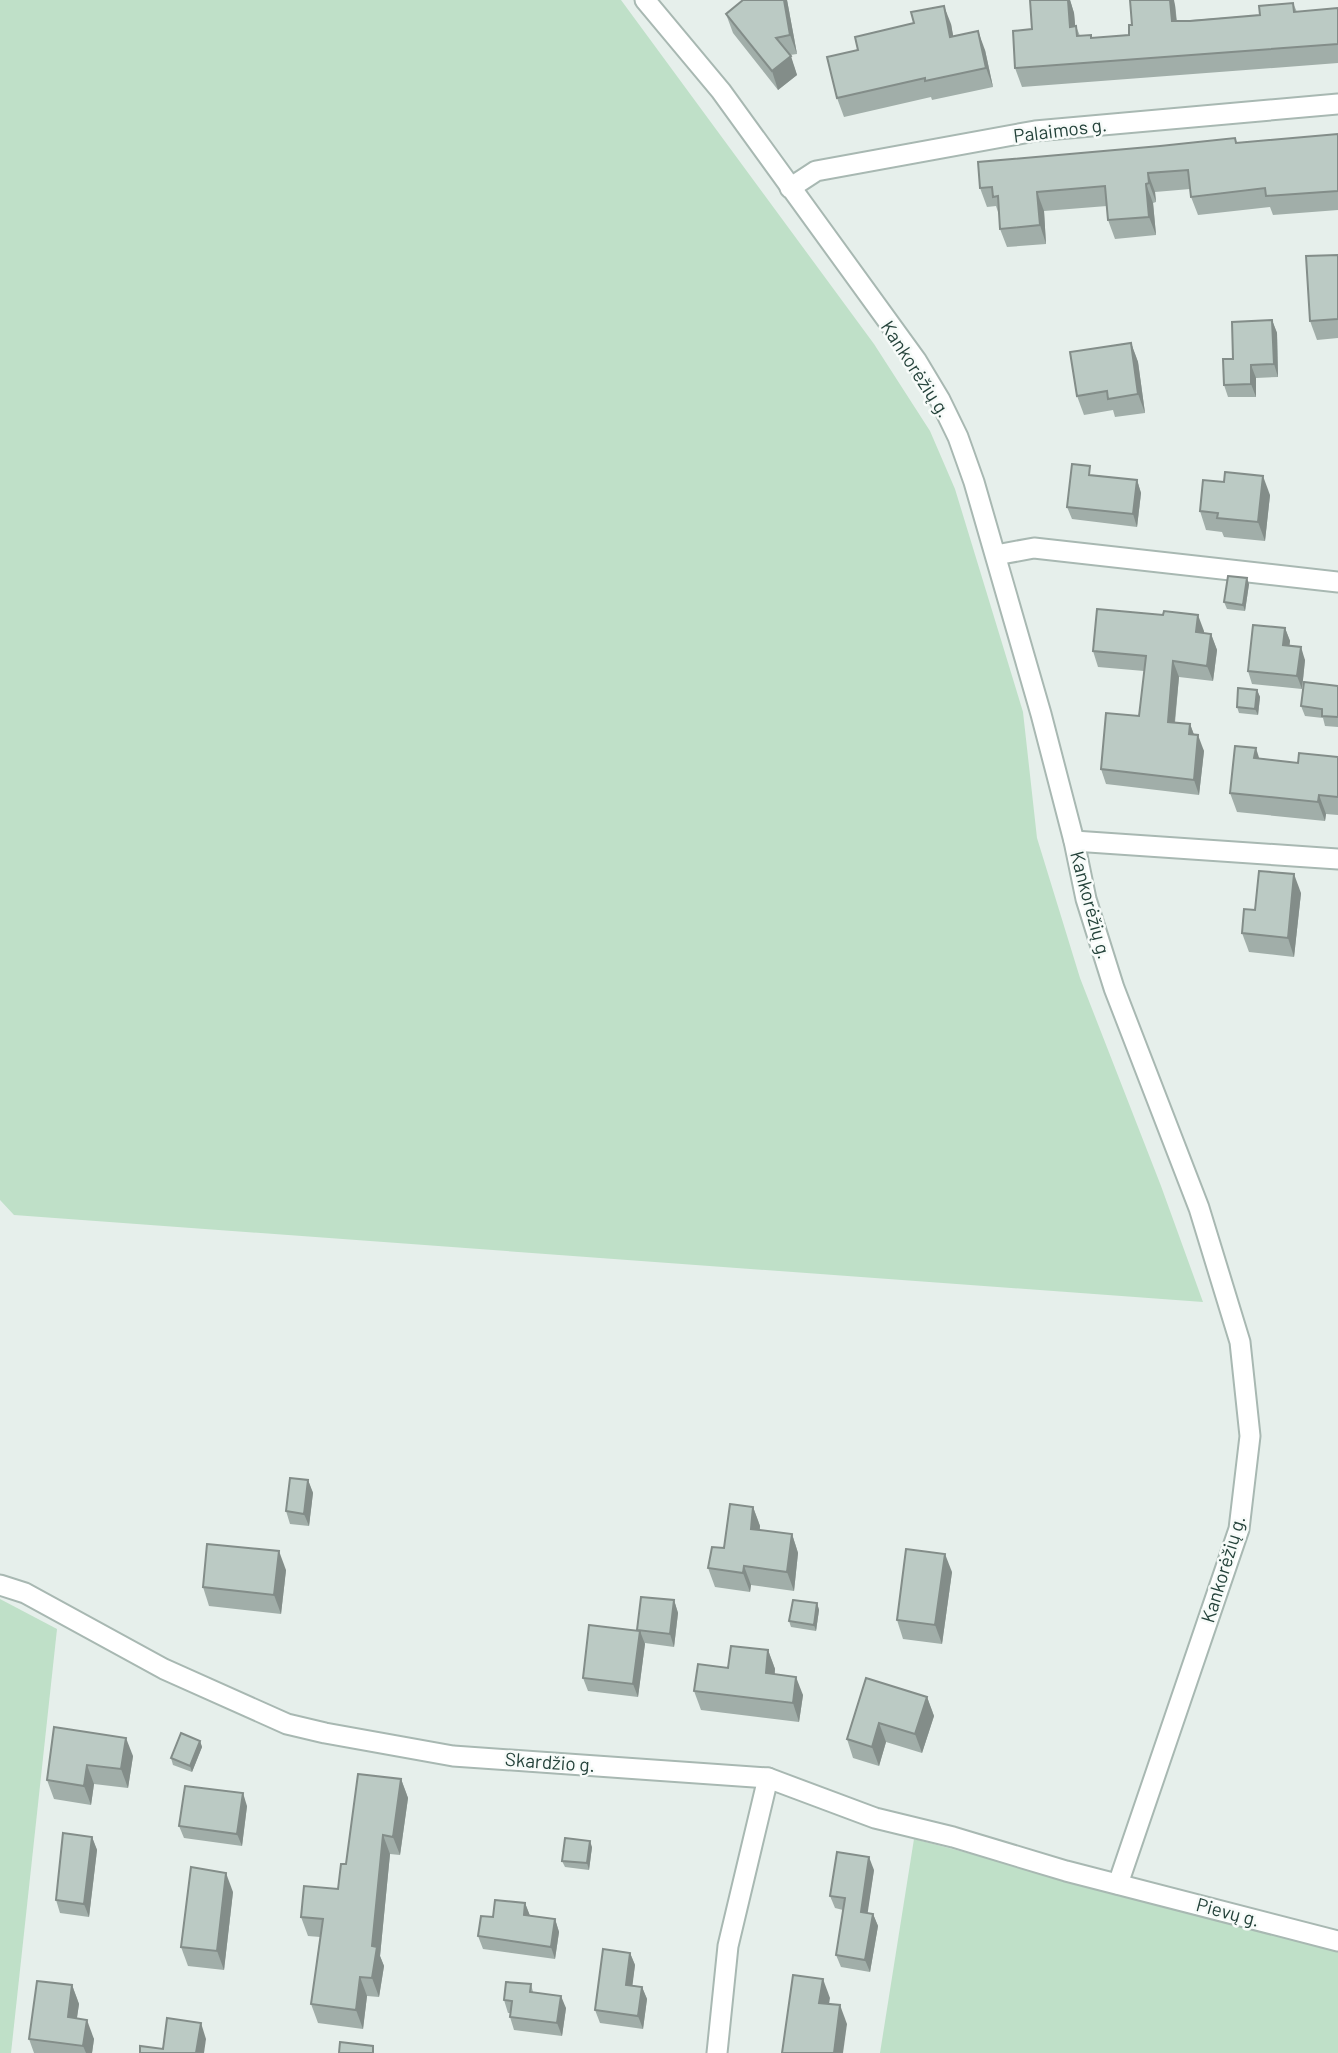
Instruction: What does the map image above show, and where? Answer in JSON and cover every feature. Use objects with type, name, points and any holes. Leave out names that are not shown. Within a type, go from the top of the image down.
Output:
[{"type":"street","name":"Kankorėžių g.","points":[[645,0],[721,91],[916,360],[940,400],[974,482],[996,555],[1074,841],[1086,900],[1114,988],[1199,1208],[1240,1342],[1250,1436],[1239,1529],[1118,1884]]},
{"type":"street","name":"Palaimos g.","points":[[790,188],[816,171],[1035,131],[1338,104]]},
{"type":"street","points":[[996,555],[1034,548],[1338,582]]},
{"type":"street","points":[[1074,841],[1338,859]]},
{"type":"street","name":"Skardžio g.","points":[[0,1585],[25,1593],[164,1669],[287,1724],[325,1734],[453,1755],[768,1778],[875,1818],[953,1837],[1118,1884]]},
{"type":"street","points":[[717,2053],[728,1946],[768,1778]]},
{"type":"street","name":"Pievų g.","points":[[1118,1884],[1338,1941]]},
{"type":"green space","points":[[0,0],[621,0],[874,344],[930,431],[955,489],[1023,712],[1037,838],[1080,978],[1203,1302],[14,1215],[0,1200]]},
{"type":"green space","points":[[0,1599],[57,1629],[11,2053],[0,2053]]},
{"type":"green space","points":[[914,1839],[1338,1949],[1338,2053],[880,2053]]},
{"type":"building","points":[[743,0],[784,0],[790,35],[776,38],[791,56],[772,71],[726,14]]},
{"type":"building","points":[[1030,0],[1068,0],[1070,27],[1076,26],[1077,36],[1091,35],[1091,38],[1129,35],[1129,25],[1132,25],[1130,0],[1170,0],[1172,21],[1260,15],[1259,6],[1293,3],[1294,12],[1338,8],[1338,44],[1015,68],[1013,31],[1032,29]]},
{"type":"building","points":[[944,6],[950,37],[978,31],[986,68],[925,81],[925,78],[837,98],[827,57],[858,50],[855,37],[914,23],[911,12]]},
{"type":"building","points":[[1338,134],[1338,191],[1266,196],[1265,188],[1191,197],[1188,170],[1148,173],[1149,183],[1146,184],[1149,217],[1108,220],[1105,186],[1037,192],[1040,225],[1000,229],[998,196],[993,197],[992,187],[980,188],[978,162],[1235,138],[1236,143]]},
{"type":"building","points":[[1338,255],[1338,319],[1310,321],[1306,256]]},
{"type":"building","points":[[1272,320],[1274,364],[1251,365],[1251,384],[1224,385],[1223,359],[1233,359],[1232,322]]},
{"type":"building","points":[[1131,343],[1138,394],[1108,399],[1107,391],[1077,396],[1070,352]]},
{"type":"building","points":[[1072,464],[1090,466],[1089,475],[1137,480],[1133,514],[1067,507]]},
{"type":"building","points":[[1225,472],[1263,476],[1258,522],[1217,518],[1218,513],[1200,511],[1203,480],[1224,482]]},
{"type":"building","points":[[1228,576],[1247,578],[1243,605],[1224,602]]},
{"type":"building","points":[[1097,609],[1198,615],[1196,632],[1211,634],[1207,666],[1173,661],[1168,722],[1190,724],[1189,734],[1198,735],[1194,780],[1101,769],[1106,713],[1139,716],[1146,656],[1093,651]]},
{"type":"building","points":[[1253,625],[1285,628],[1283,645],[1301,647],[1297,676],[1248,671]]},
{"type":"building","points":[[1304,682],[1338,686],[1338,717],[1322,716],[1322,709],[1301,706]]},
{"type":"building","points":[[1238,688],[1257,690],[1255,709],[1237,707]]},
{"type":"building","points":[[1235,746],[1256,748],[1254,758],[1298,763],[1299,753],[1338,757],[1338,797],[1319,795],[1318,802],[1230,793]]},
{"type":"building","points":[[1259,871],[1294,874],[1288,938],[1242,933],[1244,909],[1255,910]]},
{"type":"building","points":[[290,1478],[308,1480],[304,1514],[286,1511]]},
{"type":"building","points":[[730,1504],[753,1507],[751,1529],[792,1534],[787,1572],[744,1566],[743,1573],[708,1568],[712,1547],[724,1548]]},
{"type":"building","points":[[207,1544],[279,1551],[274,1595],[203,1587]]},
{"type":"building","points":[[906,1549],[945,1554],[935,1625],[897,1620]]},
{"type":"building","points":[[641,1597],[674,1600],[670,1634],[637,1630]]},
{"type":"building","points":[[793,1600],[817,1603],[814,1625],[789,1621]]},
{"type":"building","points":[[589,1625],[640,1631],[633,1684],[583,1678]]},
{"type":"building","points":[[731,1646],[768,1650],[766,1673],[796,1677],[793,1703],[694,1691],[698,1664],[728,1668]]},
{"type":"building","points":[[866,1678],[927,1697],[915,1734],[879,1723],[872,1747],[847,1739]]},
{"type":"building","points":[[54,1727],[126,1738],[121,1769],[87,1765],[84,1786],[47,1780]]},
{"type":"building","points":[[181,1733],[200,1741],[190,1766],[171,1758]]},
{"type":"building","points":[[358,1774],[401,1779],[393,1837],[383,1835],[372,1946],[377,1947],[372,1978],[360,1977],[356,2010],[311,2004],[323,1919],[301,1917],[304,1886],[338,1889],[341,1864],[346,1864]]},
{"type":"building","points":[[185,1786],[243,1793],[237,1834],[179,1826]]},
{"type":"building","points":[[63,1833],[92,1837],[84,1904],[56,1900]]},
{"type":"building","points":[[565,1838],[590,1841],[587,1863],[562,1861]]},
{"type":"building","points":[[837,1852],[869,1857],[861,1912],[873,1914],[865,1960],[836,1955],[845,1898],[830,1896]]},
{"type":"building","points":[[191,1867],[226,1873],[217,1951],[181,1947]]},
{"type":"building","points":[[495,1900],[525,1903],[524,1915],[555,1919],[551,1947],[478,1936],[481,1916],[493,1917]]},
{"type":"building","points":[[603,1949],[630,1953],[626,1985],[642,1987],[638,2016],[595,2010]]},
{"type":"building","points":[[793,1975],[823,1979],[819,2003],[840,2005],[834,2053],[782,2053]]},
{"type":"building","points":[[37,1981],[72,1985],[68,2017],[87,2020],[83,2046],[29,2039]]},
{"type":"building","points":[[506,1982],[531,1984],[530,1992],[561,1996],[557,2023],[510,2017],[512,2001],[504,2000]]},
{"type":"building","points":[[167,2018],[201,2023],[196,2053],[140,2053],[140,2046],[163,2049]]},
{"type":"building","points":[[340,2042],[373,2046],[373,2053],[339,2053]]}]
